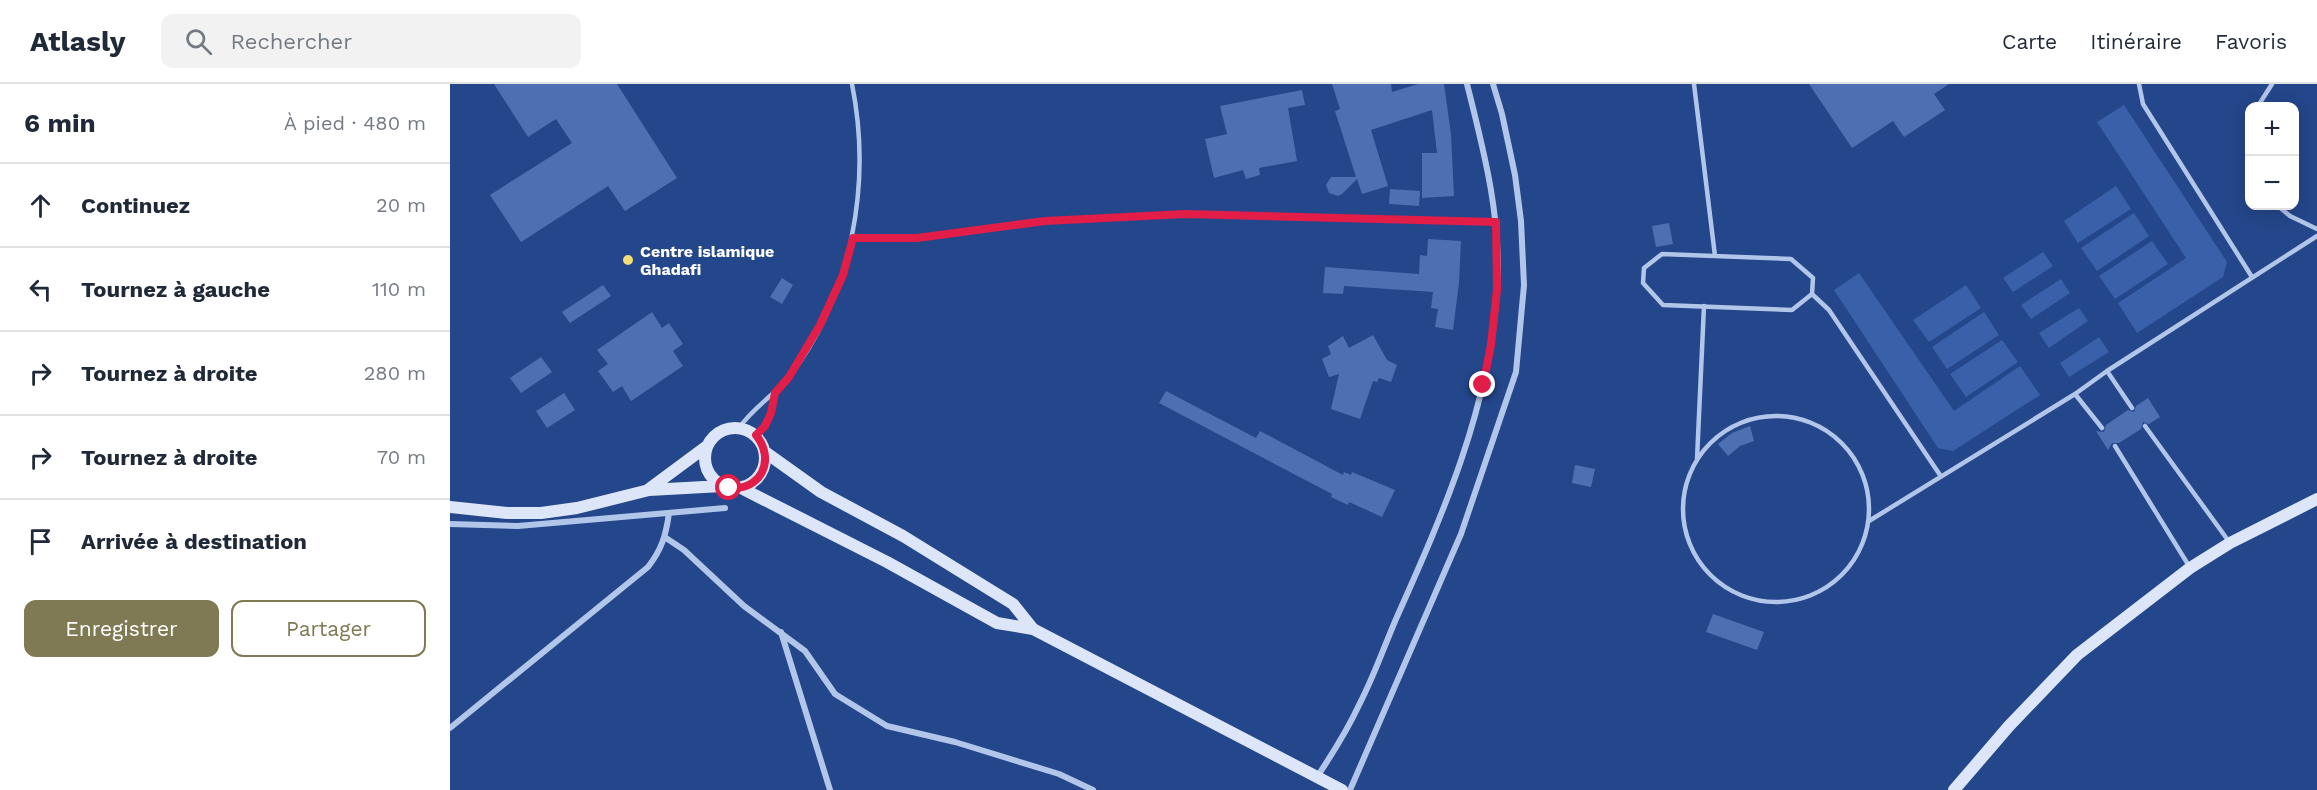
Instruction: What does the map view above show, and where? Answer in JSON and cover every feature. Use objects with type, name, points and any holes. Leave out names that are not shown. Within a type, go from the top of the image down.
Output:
[{"type":"main road","points":[[649,490],[707,446],[720,432],[729,428],[748,430],[756,435],[765,452],[821,492],[903,536],[1013,604],[1033,629]]},
{"type":"main road","points":[[707,446],[705,464],[714,481],[722,486]]},
{"type":"main road","points":[[741,488],[750,485],[763,471],[765,452]]},
{"type":"main road","points":[[450,507],[507,513],[541,513],[577,508],[649,490],[722,486],[741,488],[887,562],[998,623],[1033,629],[1342,790]]},
{"type":"main road","points":[[1954,790],[2009,726],[2077,655],[2190,568],[2230,543],[2317,499]]},
{"type":"street","points":[[1317,777],[1361,702],[1438,526],[1470,437],[1491,345],[1497,289],[1496,222],[1489,179],[1467,84]]},
{"type":"street","points":[[1350,790],[1461,534],[1516,372],[1524,285],[1521,221],[1515,175],[1493,84]]},
{"type":"street","points":[[450,524],[518,526],[725,508]]},
{"type":"street","points":[[450,728],[648,567],[660,553],[666,538],[669,513]]},
{"type":"street","points":[[666,538],[684,550],[744,606],[806,651],[836,694],[887,726],[955,742],[1059,774],[1093,790]]},
{"type":"street","points":[[781,632],[830,790]]},
{"type":"lane","points":[[739,428],[756,406],[775,393],[795,368],[820,325],[843,275],[853,238],[858,201],[858,116],[852,84]]},
{"type":"lane","points":[[1694,84],[1715,256]]},
{"type":"lane","points":[[2139,84],[2143,104],[2252,277]]},
{"type":"lane","points":[[2261,102],[2272,84]]},
{"type":"lane","points":[[2283,210],[2317,229]]},
{"type":"lane","points":[[853,238],[917,238],[1045,221],[1185,214],[1496,222]]},
{"type":"lane","points":[[1868,521],[2075,394],[2317,236]]},
{"type":"lane","points":[[1662,254],[1715,256],[1791,258],[1813,278],[1812,294],[1792,309],[1663,305],[1643,283],[1644,268],[1662,254]]},
{"type":"lane","points":[[1812,294],[1829,310],[1940,475]]},
{"type":"lane","points":[[1697,459],[1704,306]]},
{"type":"lane","points":[[2107,371],[2132,408]]},
{"type":"lane","points":[[756,435],[765,426],[771,413],[775,393]]},
{"type":"lane","points":[[2075,394],[2102,428]]},
{"type":"lane","points":[[1782,416],[1800,419],[1822,428],[1841,442],[1852,454],[1867,488],[1868,521],[1864,538],[1853,560],[1843,574],[1828,586],[1810,595],[1788,601],[1755,600],[1721,585],[1696,559],[1688,543],[1682,518],[1683,498],[1687,479],[1697,459],[1709,444],[1728,429],[1742,422],[1761,417],[1782,416]]},
{"type":"lane","points":[[2145,426],[2230,543]]},
{"type":"lane","points":[[2115,446],[2190,568]]},
{"type":"shaded area","points":[[2124,105],[2227,262],[2223,277],[2137,333],[2118,303],[2186,258],[2097,122]]},
{"type":"shaded area","points":[[2116,186],[2131,209],[2078,243],[2064,221]]},
{"type":"shaded area","points":[[2134,213],[2149,236],[2097,271],[2081,248]]},
{"type":"shaded area","points":[[2152,241],[2168,264],[2115,299],[2099,276]]},
{"type":"shaded area","points":[[2043,252],[2053,266],[2013,292],[2003,278]]},
{"type":"shaded area","points":[[1859,273],[1954,411],[2020,366],[2040,395],[1953,451],[1938,448],[1834,290]]},
{"type":"shaded area","points":[[2061,279],[2070,293],[2031,319],[2021,305]]},
{"type":"shaded area","points":[[1966,285],[1981,308],[1929,342],[1913,320]]},
{"type":"shaded area","points":[[2079,308],[2088,321],[2049,348],[2039,333]]},
{"type":"shaded area","points":[[1984,312],[1999,335],[1947,369],[1932,347]]},
{"type":"shaded area","points":[[2099,337],[2109,352],[2069,377],[2060,363]]},
{"type":"shaded area","points":[[2002,340],[2018,362],[1966,397],[1950,374]]},
{"type":"building","points":[[494,84],[617,84],[677,178],[625,211],[608,186],[521,242],[490,195],[572,143],[556,119],[528,137]]},
{"type":"building","points":[[1332,84],[1391,84],[1392,92],[1418,84],[1444,84],[1451,134],[1454,196],[1422,198],[1422,153],[1437,153],[1432,110],[1371,130],[1388,186],[1362,194],[1357,179],[1338,196],[1329,193],[1326,185],[1331,177],[1356,177],[1335,111],[1340,109]]},
{"type":"building","points":[[1809,84],[1949,84],[1934,94],[1945,110],[1904,137],[1893,121],[1852,148]]},
{"type":"building","points":[[1302,90],[1305,105],[1288,108],[1297,161],[1259,168],[1260,175],[1246,179],[1243,170],[1214,178],[1205,139],[1227,134],[1220,106]]},
{"type":"building","points":[[1390,189],[1420,191],[1419,206],[1389,204]]},
{"type":"building","points":[[1669,223],[1673,244],[1656,247],[1652,226]]},
{"type":"building","points":[[1428,239],[1461,241],[1453,330],[1435,327],[1438,309],[1431,308],[1433,292],[1344,286],[1343,294],[1323,293],[1325,267],[1419,274],[1420,255],[1427,256]]},
{"type":"building","points":[[782,278],[793,285],[782,304],[770,297]]},
{"type":"building","points":[[603,285],[611,296],[570,323],[562,312]]},
{"type":"building","points":[[652,312],[662,328],[669,323],[683,344],[673,351],[683,366],[631,401],[622,386],[613,392],[598,371],[608,364],[597,350]]},
{"type":"building","points":[[1373,335],[1387,360],[1397,365],[1391,382],[1379,378],[1377,382],[1373,381],[1360,419],[1331,409],[1339,374],[1329,377],[1322,359],[1331,354],[1328,346],[1343,336],[1349,348]]},
{"type":"building","points":[[541,357],[552,372],[521,393],[510,378]]},
{"type":"building","points":[[1166,391],[1256,438],[1260,431],[1343,475],[1344,472],[1351,475],[1352,472],[1395,490],[1382,517],[1349,502],[1348,505],[1331,497],[1332,494],[1159,403]]},
{"type":"building","points":[[564,393],[575,410],[547,428],[536,411]]},
{"type":"building","points":[[2148,398],[2160,417],[2149,424],[2143,422],[2141,429],[2119,443],[2112,443],[2108,450],[2096,431],[2104,432],[2106,425],[2128,410],[2134,412],[2136,406]]},
{"type":"building","points":[[1750,426],[1754,441],[1740,446],[1728,456],[1718,444],[1732,433]]},
{"type":"building","points":[[1575,465],[1595,469],[1591,487],[1572,483]]},
{"type":"building","points":[[1713,614],[1764,632],[1757,650],[1706,632]]},
{"type":"place","name":"Centre islamique Ghadafi","points":[[628,260]]},
{"type":"route","points":[[729,488],[735,489],[750,485],[763,471],[766,462],[765,452],[756,435],[765,426],[771,413],[775,393],[807,351],[820,325],[843,275],[853,238],[917,238],[1045,221],[1185,214],[1496,222],[1497,289],[1491,345],[1483,385]]}]
